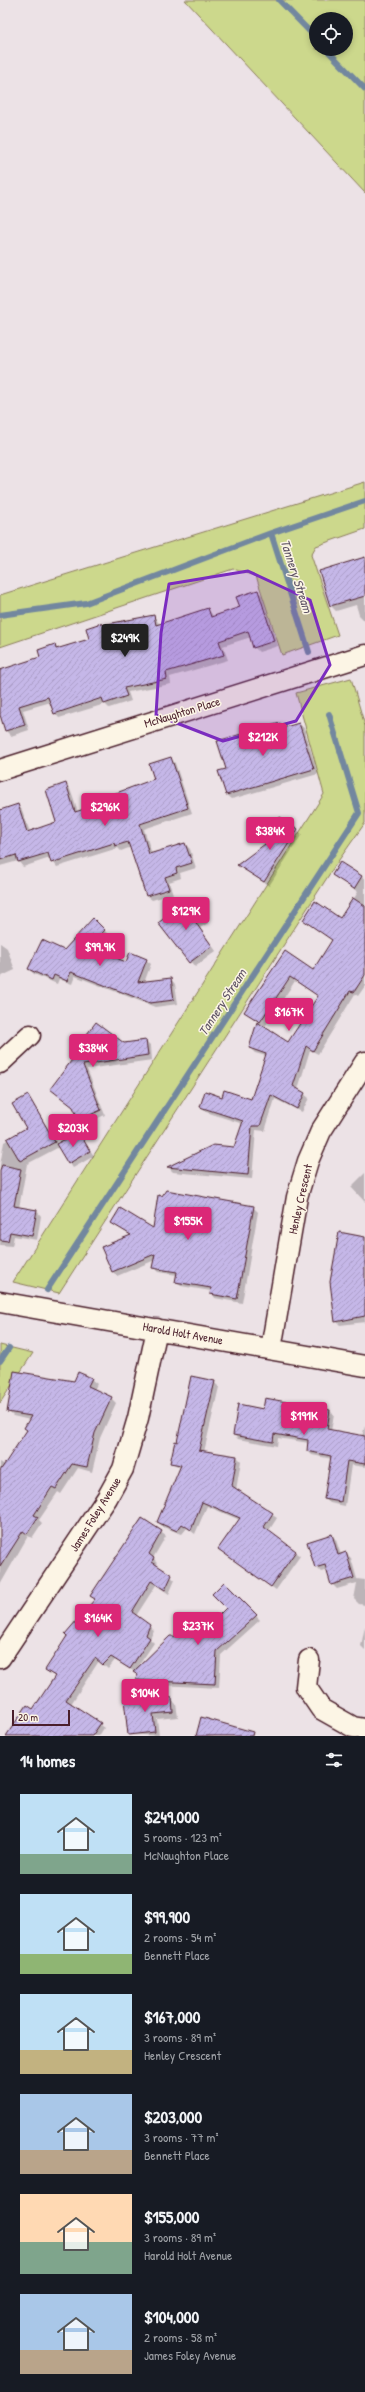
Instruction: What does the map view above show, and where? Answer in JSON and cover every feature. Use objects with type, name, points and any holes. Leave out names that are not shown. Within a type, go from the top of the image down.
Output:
[{"type":"street","name":"McNaughton Place","points":[[0,770],[365,655]]},
{"type":"street","points":[[0,1063],[30,1035]]},
{"type":"street","name":"Henley Crescent","points":[[271,1349],[298,1197],[308,1161],[321,1131],[365,1062]]},
{"type":"street","name":"Harold Holt Avenue","points":[[0,1302],[365,1366]]},
{"type":"street","name":"James Foley Avenue","points":[[0,1658],[107,1498],[123,1469],[138,1418],[156,1329]]},
{"type":"street","points":[[309,1660],[306,1687],[321,1709],[353,1727],[365,1729]]},
{"type":"highlighted area","points":[[248,571],[310,600],[330,665],[296,721],[223,741],[156,715],[161,633],[169,584]]},
{"type":"green space","points":[[185,0],[365,0],[365,193]]},
{"type":"green space","points":[[365,482],[365,529],[316,546],[311,555],[338,635],[282,655],[256,576],[233,569],[0,647],[0,595]]},
{"type":"green space","points":[[351,678],[365,726],[365,823],[334,867],[59,1293],[13,1282],[324,794],[296,693]]},
{"type":"green space","points":[[0,1345],[33,1353],[0,1403]]},
{"type":"building","points":[[365,557],[365,596],[330,606],[319,571]]},
{"type":"building","points":[[258,590],[274,641],[253,648],[248,631],[219,641],[224,655],[166,672],[167,679],[124,688],[127,696],[104,704],[102,698],[54,714],[48,697],[19,706],[25,725],[5,731],[0,715],[0,670],[40,657],[38,650],[55,644],[56,649],[89,639],[86,628],[101,623],[102,625],[154,615],[156,625],[208,608],[211,617],[240,607],[236,597]]},
{"type":"building","points":[[280,723],[282,728],[299,723],[314,769],[226,795],[218,771],[226,769],[217,741]]},
{"type":"building","points":[[171,757],[188,808],[140,824],[149,854],[185,843],[192,863],[176,868],[177,873],[165,877],[169,889],[146,896],[128,842],[115,846],[114,843],[51,863],[48,853],[18,862],[16,855],[0,860],[0,810],[18,804],[27,832],[56,822],[46,790],[66,783],[75,812],[109,801],[108,796],[154,779],[149,764]]},
{"type":"building","points":[[280,817],[298,829],[264,882],[237,865],[273,838],[270,832]]},
{"type":"building","points":[[340,862],[362,876],[354,889],[332,875]]},
{"type":"building","points":[[353,898],[365,906],[365,975],[354,992],[350,991],[313,1051],[306,1046],[293,1086],[305,1093],[297,1109],[271,1095],[260,1126],[252,1126],[248,1175],[167,1167],[213,1145],[234,1147],[243,1121],[200,1107],[205,1091],[222,1097],[224,1090],[251,1099],[266,1054],[249,1048],[257,1022],[288,1042],[318,996],[290,977],[260,1022],[244,1012],[285,951],[313,970],[332,940],[303,920],[315,901],[340,918]]},
{"type":"building","points":[[190,899],[204,918],[196,923],[212,946],[189,963],[158,923]]},
{"type":"building","points":[[93,918],[105,930],[89,947],[126,962],[130,952],[147,959],[138,982],[171,978],[174,1000],[150,1003],[71,972],[67,981],[54,975],[52,980],[28,969],[42,940],[64,950]]},
{"type":"building","points":[[96,1022],[124,1043],[146,1040],[148,1055],[83,1065],[101,1110],[79,1120],[73,1107],[50,1089],[84,1044],[81,1042]]},
{"type":"building","points":[[28,1095],[55,1142],[20,1161],[7,1139],[26,1128],[12,1104]]},
{"type":"building","points":[[79,1132],[90,1151],[68,1164],[56,1144]]},
{"type":"building","points":[[2,1165],[21,1169],[14,1206],[37,1210],[32,1236],[10,1232],[8,1241],[0,1240],[0,1170]]},
{"type":"building","points":[[166,1190],[254,1206],[237,1299],[210,1294],[211,1288],[175,1282],[177,1272],[152,1268],[155,1254],[112,1272],[101,1247],[131,1235],[111,1223],[120,1208],[153,1228],[158,1195],[162,1196]]},
{"type":"building","points":[[339,1232],[365,1237],[365,1316],[335,1322],[330,1282]]},
{"type":"building","points":[[14,1371],[74,1381],[78,1372],[92,1378],[88,1386],[112,1397],[95,1433],[87,1467],[72,1464],[56,1489],[52,1487],[34,1515],[38,1517],[27,1534],[23,1531],[0,1567],[0,1471],[27,1430],[24,1428],[31,1416],[7,1412]]},
{"type":"building","points":[[191,1376],[215,1381],[199,1450],[237,1456],[232,1486],[273,1513],[264,1527],[296,1551],[271,1587],[218,1549],[240,1518],[202,1502],[191,1530],[182,1524],[177,1531],[157,1522],[181,1465],[170,1463],[175,1441],[177,1442]]},
{"type":"building","points":[[265,1398],[330,1410],[327,1429],[365,1436],[365,1464],[347,1461],[341,1502],[324,1499],[331,1456],[307,1451],[308,1440],[274,1434],[273,1442],[233,1435],[238,1404],[263,1409]]},
{"type":"building","points":[[142,1518],[162,1531],[149,1554],[154,1558],[152,1562],[172,1575],[165,1590],[151,1581],[132,1612],[150,1625],[146,1635],[150,1638],[130,1669],[111,1657],[103,1665],[95,1658],[66,1700],[101,1723],[92,1736],[6,1736],[27,1705],[33,1709],[55,1676],[45,1670],[67,1636],[65,1634],[95,1599],[90,1596]]},
{"type":"building","points":[[332,1534],[338,1555],[346,1552],[354,1578],[331,1585],[325,1565],[315,1568],[307,1542]]},
{"type":"building","points":[[224,1582],[257,1615],[217,1651],[215,1684],[135,1680],[138,1675],[133,1672],[170,1636],[197,1637],[226,1608],[212,1594]]},
{"type":"building","points":[[162,1696],[172,1698],[173,1712],[153,1714],[155,1732],[128,1735],[124,1699]]},
{"type":"building","points":[[201,1717],[253,1732],[252,1736],[196,1736]]},
{"type":"waterway","points":[[279,0],[309,31]]},
{"type":"waterway","points":[[333,56],[365,89]]},
{"type":"waterway","points":[[0,615],[86,603],[271,533],[365,501]]},
{"type":"waterway","name":"Tannery Stream","points":[[271,533],[309,652]]},
{"type":"waterway","name":"Tannery Stream","points":[[47,1290],[359,813],[329,714]]},
{"type":"waterway","name":"Tannery Stream","points":[[0,1361],[9,1348]]}]
